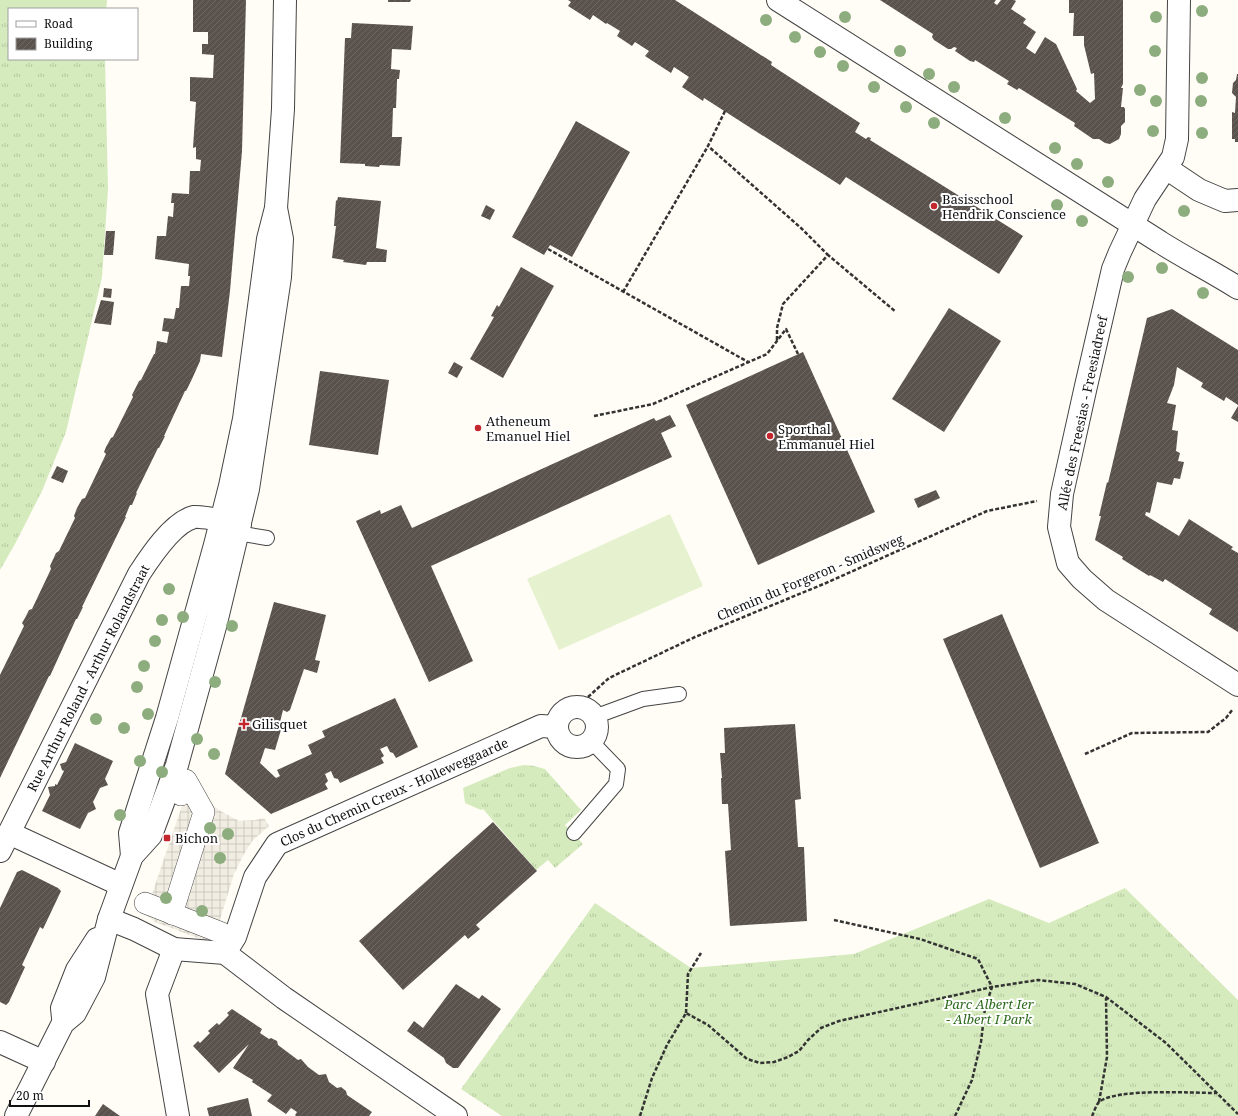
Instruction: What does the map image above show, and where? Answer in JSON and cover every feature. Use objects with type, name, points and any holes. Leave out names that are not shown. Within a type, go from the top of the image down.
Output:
[{"type":"street","points":[[16,1116],[63,1023],[75,1013],[94,977],[109,919],[132,856],[130,833],[229,527],[268,239],[276,208],[283,109],[285,0]]},
{"type":"street","points":[[778,0],[1161,243],[1238,288]]},
{"type":"street","name":"Allée des Freesias - Freesiadreef","points":[[1180,0],[1177,139],[1174,157],[1146,199],[1113,269],[1062,494],[1059,527],[1068,563],[1082,579],[1106,600],[1238,685]]},
{"type":"street","points":[[1166,168],[1200,190],[1225,201],[1238,200]]},
{"type":"street","name":"Rue Arthur Roland - Arthur Rolandstraat","points":[[4,842],[139,574],[155,550],[179,525],[194,517],[229,527]]},
{"type":"street","points":[[572,708],[587,712],[597,730],[592,741],[580,747],[566,745],[558,734],[558,719],[564,712],[572,708]]},
{"type":"street","name":"Clos du Chemin Creux - Holleweggaarde","points":[[223,943],[234,937],[255,877],[277,844],[541,726],[557,727]]},
{"type":"street","points":[[172,914],[204,812],[186,780],[181,795]]},
{"type":"street","points":[[4,842],[122,885]]},
{"type":"street","points":[[145,902],[172,914],[223,943],[284,998],[456,1116]]},
{"type":"street","points":[[109,919],[134,929],[174,949],[223,943]]},
{"type":"street","points":[[174,949],[158,994],[178,1116]]},
{"type":"street","points":[[0,1042],[44,1062]]},
{"type":"lane","points":[[229,527],[267,538]]},
{"type":"lane","points":[[587,712],[643,699],[679,694]]},
{"type":"lane","points":[[574,833],[616,784],[618,769],[592,741]]},
{"type":"path","points":[[623,292],[708,146],[725,111]]},
{"type":"path","points":[[708,146],[802,228],[828,255],[896,312]]},
{"type":"path","points":[[548,249],[749,362]]},
{"type":"path","points":[[777,340],[777,328],[784,304],[828,255]]},
{"type":"path","points":[[594,416],[653,404],[767,354],[786,329],[798,354]]},
{"type":"path","name":"Chemin du Forgeron - Smidsweg","points":[[587,712],[590,694],[609,678],[695,637],[826,583],[987,511],[1027,504],[1062,494]]},
{"type":"path","points":[[1085,754],[1132,733],[1208,732],[1226,718],[1234,707]]},
{"type":"path","points":[[834,920],[920,939],[978,959],[992,987],[985,1008],[981,1042],[972,1080],[955,1116]]},
{"type":"path","points":[[640,1116],[652,1078],[667,1045],[686,1013],[688,974],[702,953]]},
{"type":"path","points":[[686,1013],[708,1025],[747,1059],[760,1063],[767,1063],[788,1057],[799,1051],[821,1028],[839,1021],[992,987],[1038,980],[1075,984],[1106,997],[1166,1043],[1238,1114]]},
{"type":"path","points":[[1092,1116],[1099,1102],[1107,1057],[1106,997]]},
{"type":"path","points":[[1099,1102],[1115,1095],[1147,1092],[1217,1093]]},
{"type":"green space","points":[[0,0],[107,0],[106,8],[8,8],[8,60],[105,60],[108,189],[102,277],[66,432],[42,491],[0,570]]},
{"type":"green space","points":[[0,0],[107,0],[106,8],[8,8],[8,22],[0,21]]},
{"type":"green space","points":[[670,514],[703,586],[559,650],[527,579]]},
{"type":"green space","points":[[524,765],[545,769],[581,810],[565,825],[583,844],[555,868],[548,860],[536,870],[483,809],[481,810],[465,803],[463,788],[510,768]]},
{"type":"green space","name":"Parc Albert Ier - Albert I Park","points":[[1125,888],[1238,1000],[1238,1116],[502,1116],[461,1089],[595,903],[691,968],[854,954],[989,899],[1049,923]]},
{"type":"shaded area","points":[[186,780],[201,784],[200,788],[206,799],[219,810],[239,821],[264,818],[269,826],[253,840],[244,854],[234,874],[219,923],[217,937],[209,940],[203,940],[155,922],[145,914],[140,898],[144,891],[152,894],[185,797]]},
{"type":"building","points":[[193,0],[246,0],[242,151],[230,291],[222,357],[201,354],[200,361],[165,436],[136,493],[132,505],[130,505],[126,517],[0,778],[0,675],[24,626],[22,623],[29,610],[32,609],[51,569],[50,566],[56,553],[59,551],[75,518],[74,516],[77,508],[82,499],[85,498],[106,454],[104,452],[106,447],[113,437],[133,397],[132,395],[139,381],[141,380],[155,354],[157,341],[167,343],[169,332],[162,331],[164,318],[174,319],[176,308],[179,308],[181,286],[189,286],[189,264],[155,259],[157,236],[166,236],[168,216],[173,217],[174,203],[171,203],[172,193],[189,194],[190,171],[200,171],[201,160],[196,159],[196,147],[193,148],[196,102],[190,101],[190,77],[213,78],[214,55],[202,54],[202,44],[208,44],[208,32],[193,32]]},
{"type":"building","points":[[388,0],[411,0],[410,2],[388,2]]},
{"type":"building","points":[[568,0],[675,0],[772,62],[771,65],[860,123],[855,132],[866,139],[868,137],[871,138],[870,140],[1023,236],[999,274],[846,177],[840,185],[704,98],[703,101],[682,87],[689,77],[674,67],[671,73],[645,56],[649,51],[635,42],[632,46],[617,36],[620,31],[593,15],[590,20],[568,6],[571,2]]},
{"type":"building","points":[[880,0],[996,0],[994,3],[997,5],[1001,0],[1014,0],[1016,1],[1011,9],[1026,19],[1023,23],[1036,32],[1026,48],[1035,54],[1045,37],[1056,44],[1077,89],[1076,91],[1090,103],[1095,99],[1094,73],[1091,74],[1084,45],[1084,36],[1073,36],[1074,13],[1069,13],[1069,0],[1123,0],[1123,84],[1121,88],[1123,88],[1121,107],[1124,107],[1125,109],[1125,122],[1121,126],[1121,134],[1119,139],[1110,144],[1099,139],[1093,139],[1074,126],[1075,123],[1019,88],[1017,90],[1007,84],[1009,81],[975,60],[974,62],[970,61],[955,51],[957,48],[954,47],[948,49],[934,40],[932,37],[933,34]]},
{"type":"building","points":[[352,23],[413,26],[411,50],[392,49],[391,69],[400,70],[399,79],[397,79],[396,108],[393,108],[392,137],[402,137],[400,166],[380,165],[379,167],[365,166],[365,164],[340,163],[345,38],[351,38]]},
{"type":"building","points":[[1237,74],[1238,142],[1235,142],[1235,139],[1232,139],[1232,112],[1235,113],[1236,97],[1232,93],[1233,83],[1236,80]]},
{"type":"building","points":[[576,121],[630,152],[572,257],[550,245],[544,255],[512,237]]},
{"type":"building","points":[[338,197],[381,201],[376,248],[387,250],[386,262],[367,262],[366,265],[343,262],[344,260],[332,258],[336,226],[334,226],[336,200],[337,201]]},
{"type":"building","points":[[486,205],[495,210],[490,220],[481,216]]},
{"type":"building","points":[[106,231],[115,231],[113,255],[104,255]]},
{"type":"building","points":[[521,267],[554,286],[503,378],[470,359],[494,317],[491,316],[497,305],[499,307]]},
{"type":"building","points":[[104,288],[112,289],[111,298],[103,297]]},
{"type":"building","points":[[101,300],[114,302],[111,325],[94,323]]},
{"type":"building","points":[[949,308],[1001,341],[944,432],[892,399]]},
{"type":"building","points":[[1172,309],[1238,350],[1238,405],[1226,397],[1224,401],[1201,387],[1203,383],[1177,367],[1174,385],[1167,403],[1176,405],[1172,430],[1178,431],[1176,451],[1180,453],[1178,461],[1184,462],[1180,479],[1174,478],[1172,485],[1157,482],[1150,513],[1146,512],[1145,515],[1179,536],[1189,519],[1233,547],[1231,549],[1238,553],[1238,632],[1209,614],[1212,609],[1165,579],[1163,582],[1150,575],[1149,576],[1122,559],[1123,557],[1095,540],[1101,516],[1099,516],[1147,318]]},
{"type":"building","name":"Sporthal Emmanuel Hiel","points":[[803,352],[875,512],[758,565],[686,405]]},
{"type":"building","points":[[454,362],[463,367],[457,378],[448,373]]},
{"type":"building","points":[[320,371],[389,380],[378,455],[309,445]]},
{"type":"building","points":[[1238,406],[1238,422],[1231,418]]},
{"type":"building","points":[[670,415],[676,426],[661,433],[672,457],[431,566],[473,661],[429,682],[356,521],[380,510],[381,514],[401,505],[412,528],[654,418],[656,421]]},
{"type":"building","points":[[57,466],[68,471],[63,483],[51,478]]},
{"type":"building","points":[[936,490],[940,498],[918,508],[914,499]]},
{"type":"building","points":[[274,602],[326,615],[315,660],[320,661],[317,673],[304,669],[290,710],[287,712],[283,710],[280,722],[283,723],[275,750],[265,748],[260,763],[276,778],[280,776],[277,770],[312,754],[308,745],[325,737],[322,731],[395,698],[418,747],[396,758],[387,746],[380,749],[384,756],[381,758],[384,763],[340,783],[338,779],[334,778],[331,771],[325,774],[328,781],[325,784],[328,789],[271,814],[225,774]]},
{"type":"building","points":[[1002,614],[1099,843],[1040,868],[943,639]]},
{"type":"building","points":[[795,724],[801,799],[795,800],[798,847],[804,847],[807,921],[730,926],[725,851],[731,850],[728,804],[722,804],[720,753],[725,753],[724,728]]},
{"type":"building","points":[[75,743],[113,761],[105,779],[108,785],[100,788],[93,802],[96,809],[88,813],[80,829],[42,811],[50,795],[48,787],[55,786],[55,784],[57,785],[64,771],[62,770],[60,764],[66,762]]},
{"type":"building","points":[[493,822],[537,871],[476,925],[480,929],[468,939],[465,935],[403,990],[359,941]]},
{"type":"building","points":[[22,870],[58,888],[61,891],[43,929],[40,927],[22,965],[25,967],[9,1002],[6,1005],[0,1002],[0,908],[17,872]]},
{"type":"building","points":[[456,984],[479,999],[482,995],[501,1009],[458,1068],[453,1068],[446,1063],[444,1058],[407,1031],[414,1021],[423,1028]]},
{"type":"building","points":[[232,1009],[262,1029],[260,1033],[269,1039],[271,1038],[277,1041],[278,1045],[298,1060],[301,1059],[308,1067],[319,1075],[326,1074],[329,1082],[337,1088],[341,1087],[346,1091],[347,1095],[372,1112],[369,1116],[296,1116],[295,1115],[297,1112],[291,1108],[286,1114],[267,1101],[272,1095],[252,1082],[253,1080],[233,1068],[249,1044],[219,1073],[193,1046],[198,1041],[200,1043],[210,1033],[208,1031],[217,1023],[219,1025],[229,1015],[227,1013]]},
{"type":"building","points":[[248,1098],[252,1116],[209,1116],[207,1108]]},
{"type":"building","points":[[103,1104],[120,1116],[95,1116]]},
{"type":"place","name":"Basisschool Hendrik Conscience","points":[[934,206]]},
{"type":"place","name":"Atheneum Emanuel Hiel","points":[[478,428]]},
{"type":"place","name":"Sporthal Emmanuel Hiel","points":[[770,436]]},
{"type":"place","name":"Gilisquet","points":[[244,724]]},
{"type":"place","name":"Bichon","points":[[167,838]]}]
